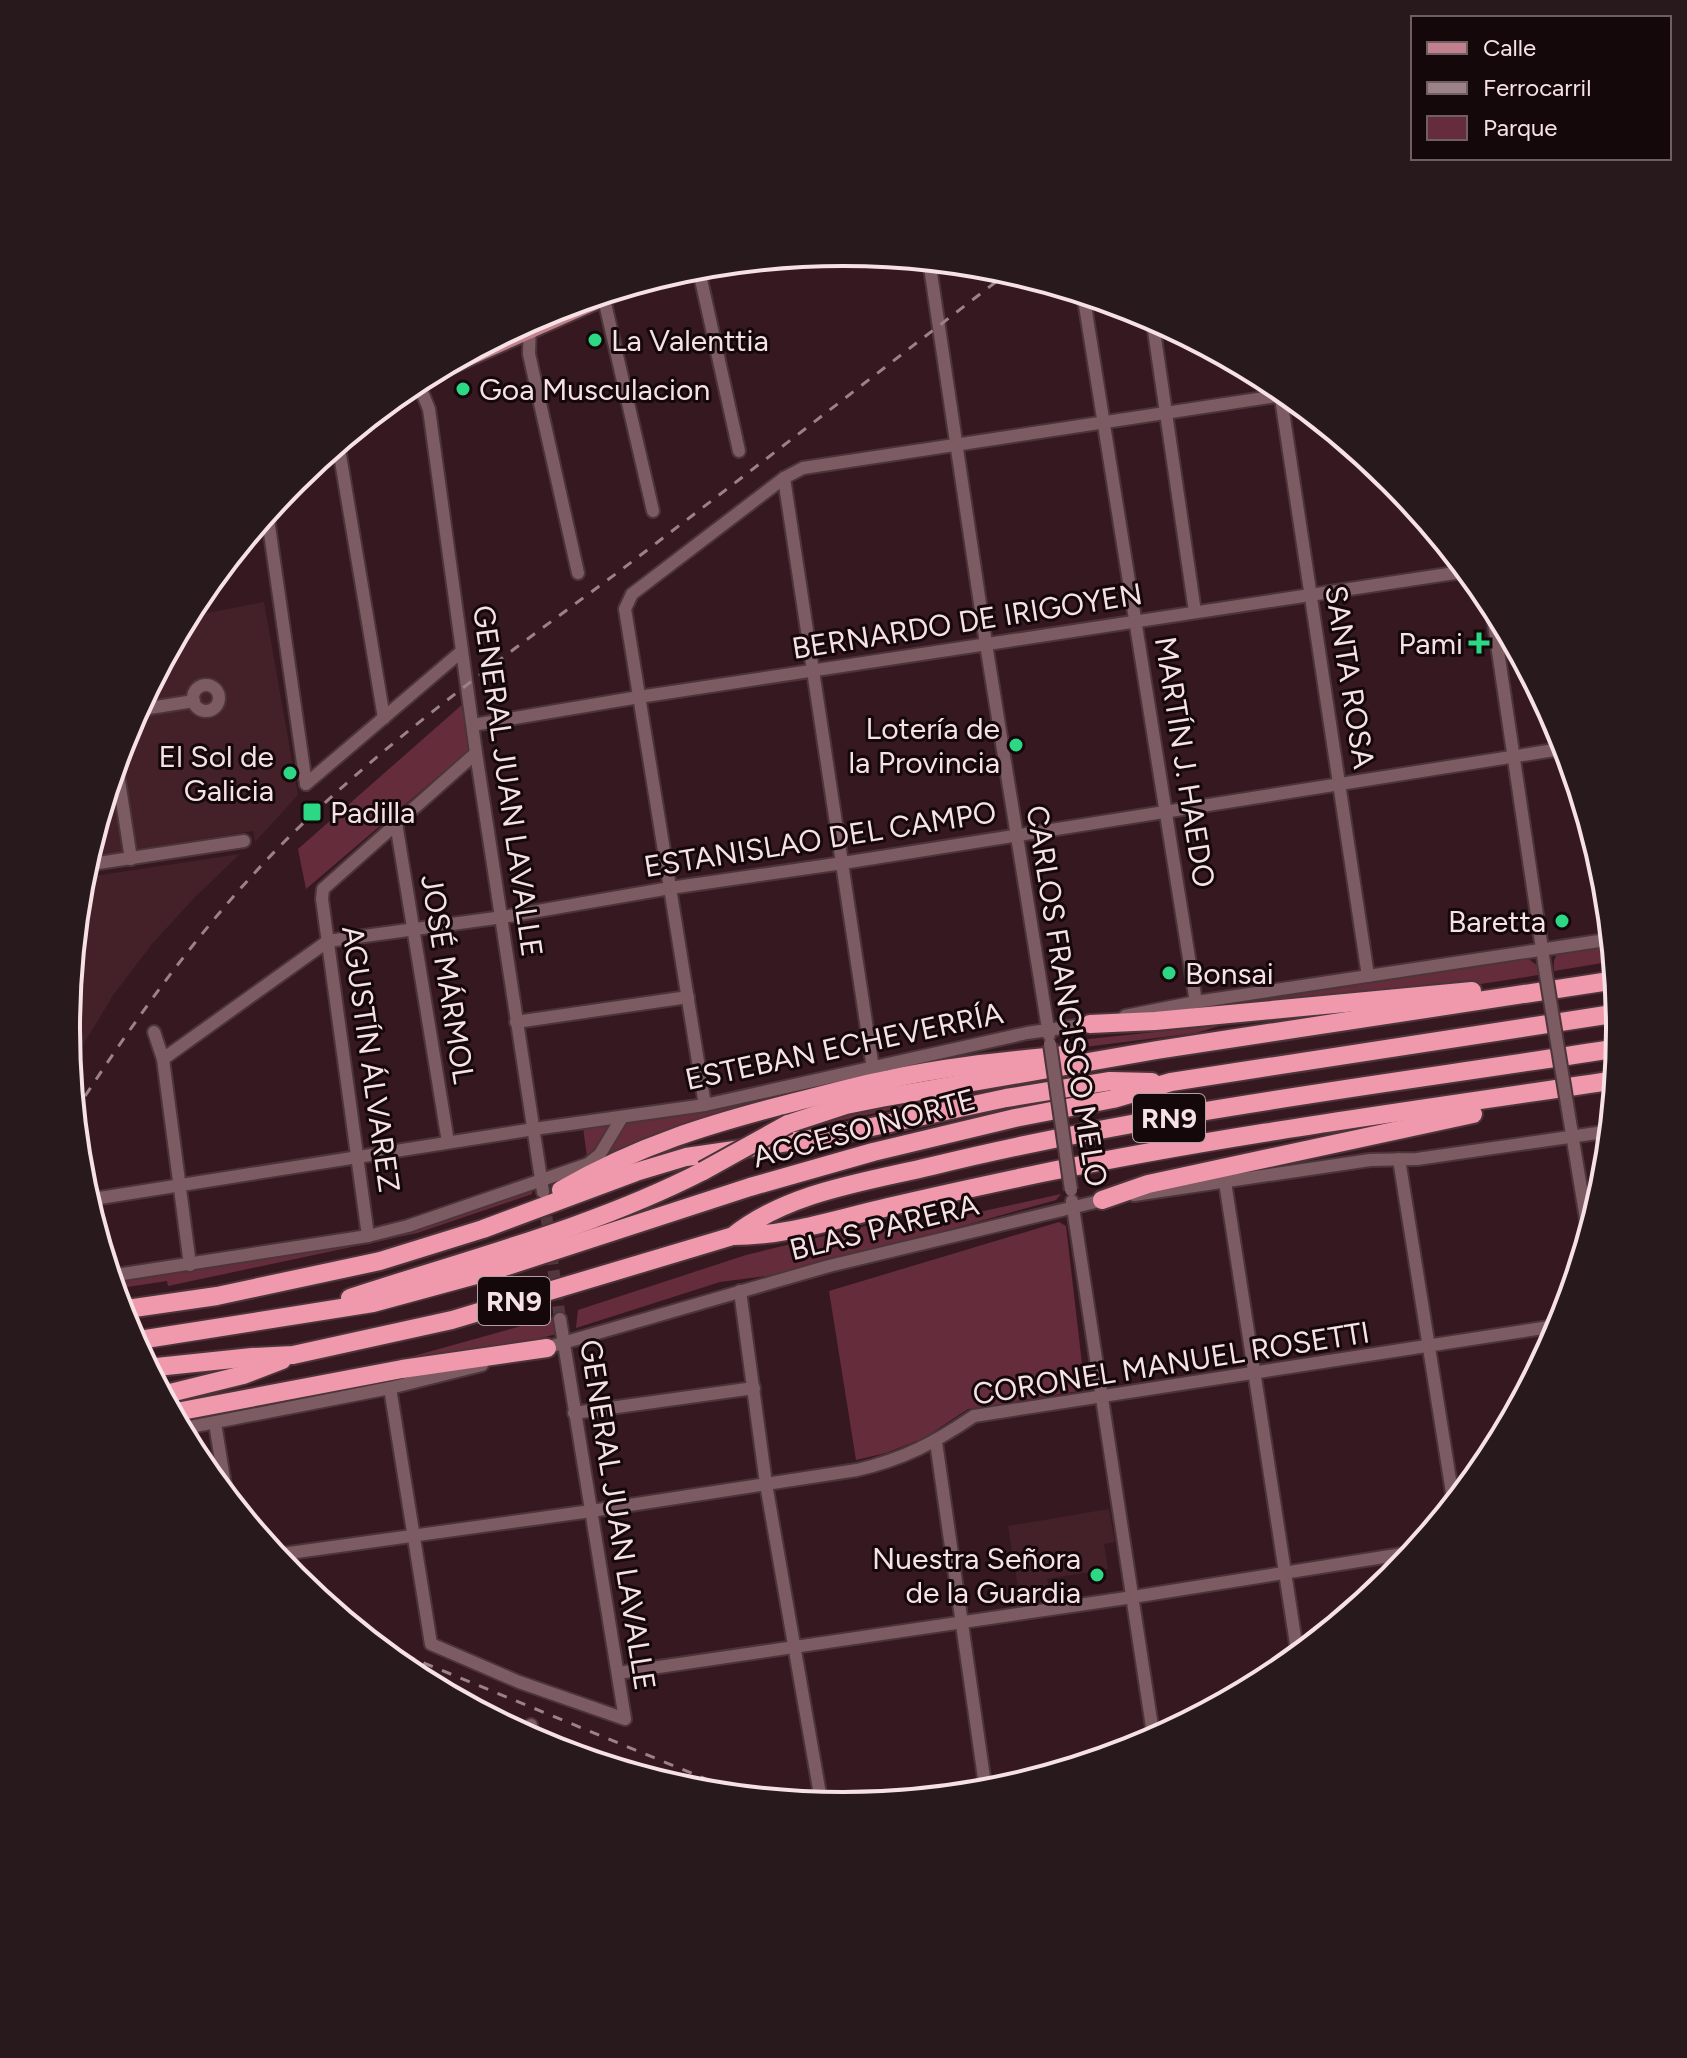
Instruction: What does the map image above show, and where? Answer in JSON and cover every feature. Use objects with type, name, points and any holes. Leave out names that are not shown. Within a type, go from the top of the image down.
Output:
[{"type":"highway","points":[[1090,1024],[1155,1021],[1467,991],[1555,988],[1605,975]]},
{"type":"highway","points":[[298,1315],[638,1202],[703,1171],[788,1124],[846,1105],[1157,1050],[1605,981]]},
{"type":"highway","name":"ACCESO NORTE","points":[[146,1339],[373,1303],[440,1286],[750,1187],[873,1152],[1015,1118],[1113,1099],[1171,1082],[1606,1015]]},
{"type":"highway","points":[[518,1215],[587,1175],[662,1140],[711,1124],[891,1078],[978,1064],[1082,1053],[1157,1050]]},
{"type":"highway","name":"ACCESO NORTE","points":[[159,1367],[293,1355],[452,1320],[733,1236],[751,1222],[793,1201],[988,1152],[1150,1121],[1606,1050]]},
{"type":"highway","points":[[133,1308],[176,1303],[367,1264],[435,1246],[686,1157],[830,1136],[1006,1098],[1110,1081],[1171,1082]]},
{"type":"highway","points":[[733,1236],[798,1230],[1012,1180],[1185,1146],[1605,1082]]},
{"type":"highway","points":[[1574,1087],[1604,1088]]},
{"type":"highway","points":[[1102,1200],[1148,1184],[1475,1113],[1538,1092]]},
{"type":"highway","points":[[182,1411],[402,1369],[555,1346]]},
{"type":"highway","points":[[172,1392],[243,1375],[293,1355]]},
{"type":"street","name":"CARLOS FRANCISCO MELO","points":[[931,271],[1152,1727]]},
{"type":"street","points":[[701,279],[739,451]]},
{"type":"street","points":[[605,304],[653,511]]},
{"type":"street","name":"MARTÍN J. HAEDO","points":[[1085,305],[1196,1002]]},
{"type":"street","points":[[1154,332],[1195,612]]},
{"type":"street","points":[[530,333],[529,354],[578,573]]},
{"type":"street","name":"GENERAL JUAN LAVALLE","points":[[422,392],[429,409],[476,753],[542,1187]]},
{"type":"street","points":[[705,1105],[625,609],[632,594],[784,478],[803,468],[1269,395]]},
{"type":"street","name":"SANTA ROSA","points":[[1285,406],[1368,976]]},
{"type":"street","points":[[340,455],[384,718]]},
{"type":"street","points":[[784,478],[873,1069]]},
{"type":"street","points":[[269,526],[306,784],[462,651]]},
{"type":"street","name":"BERNARDO DE IRIGOYEN","points":[[473,725],[1455,573]]},
{"type":"street","points":[[1496,632],[1541,950],[1585,1211]]},
{"type":"street","points":[[151,708],[194,701]]},
{"type":"street","name":"ESTANISLAO DEL CAMPO","points":[[163,1059],[328,941],[503,917],[670,888],[1554,750]]},
{"type":"street","points":[[396,823],[476,753]]},
{"type":"street","points":[[120,787],[131,859]]},
{"type":"street","name":"AGUSTÍN ÁLVAREZ","points":[[368,1236],[323,889],[396,823]]},
{"type":"street","name":"JOSÉ MÁRMOL","points":[[396,823],[448,1142]]},
{"type":"street","points":[[99,863],[244,841]]},
{"type":"street","name":"ESTEBAN ECHEVERRÍA","points":[[99,1198],[448,1142],[705,1105],[1048,1030],[1196,1002],[1601,941]]},
{"type":"street","points":[[516,1022],[688,997]]},
{"type":"street","points":[[154,1032],[163,1059],[190,1265]]},
{"type":"street","points":[[121,1274],[368,1236],[542,1187],[595,1159],[621,1119]]},
{"type":"street","name":"BLAS PARERA","points":[[192,1427],[390,1388],[555,1346],[829,1266],[1072,1206],[1370,1160],[1399,1159],[1599,1133]]},
{"type":"street","points":[[1399,1159],[1452,1490]]},
{"type":"street","points":[[1225,1182],[1296,1644]]},
{"type":"street","points":[[740,1291],[766,1484],[819,1792]]},
{"type":"street","name":"GENERAL JUAN LAVALLE","points":[[412,1536],[431,1644],[519,1682],[625,1719],[574,1413],[555,1346],[560,1319]]},
{"type":"street","name":"CORONEL MANUEL ROSETTI","points":[[289,1553],[591,1511],[887,1463],[936,1442],[974,1416],[1546,1328]]},
{"type":"street","points":[[390,1388],[412,1536]]},
{"type":"street","points":[[574,1413],[754,1388]]},
{"type":"street","points":[[215,1423],[223,1473]]},
{"type":"street","points":[[936,1442],[984,1779]]},
{"type":"street","points":[[618,1673],[1397,1555]]},
{"type":"shaded area","points":[[264,602],[298,795],[255,842],[253,831],[101,855],[138,737],[182,647],[203,614]]},
{"type":"shaded area","points":[[240,854],[152,944],[114,994],[81,1048],[82,979],[96,876]]},
{"type":"shaded area","points":[[1109,1509],[1115,1542],[1104,1544],[1108,1569],[1047,1579],[1052,1600],[1021,1606],[1008,1526]]},
{"type":"green space","points":[[464,703],[469,750],[306,889],[298,849]]},
{"type":"green space","points":[[1602,944],[1603,963],[1554,971],[1555,959],[1563,950]]},
{"type":"green space","points":[[1527,958],[1537,965],[1538,975],[1474,985],[1254,1003],[1254,998]]},
{"type":"green space","points":[[1222,1025],[1196,1033],[1060,1050],[1060,1042]]},
{"type":"green space","points":[[1043,1077],[1044,1080],[795,1130],[851,1110]]},
{"type":"green space","points":[[795,1093],[594,1165],[553,1185],[553,1180],[588,1166],[621,1124],[628,1121]]},
{"type":"green space","points":[[610,1124],[599,1148],[587,1157],[583,1127]]},
{"type":"green space","points":[[532,1189],[532,1194],[417,1233],[168,1286],[167,1281],[126,1287],[123,1279],[208,1268],[362,1242]]},
{"type":"green space","points":[[1061,1194],[1056,1200],[797,1272],[720,1282],[576,1328],[578,1310],[746,1255],[878,1223],[920,1225]]},
{"type":"green space","points":[[1059,1222],[1066,1226],[1085,1390],[968,1409],[924,1438],[886,1453],[856,1460],[829,1291]]},
{"type":"green space","points":[[554,1317],[557,1334],[374,1367]]},
{"type":"tunnel","points":[[544,1199],[560,1319]]},
{"type":"railway","points":[[84,1098],[147,1006],[226,905],[284,842],[363,769],[447,700],[997,281]]},
{"type":"railway","points":[[409,1657],[709,1780]]},
{"type":"place","name":"La Valenttia","points":[[595,340]]},
{"type":"place","name":"Goa Musculacion","points":[[463,389]]},
{"type":"place","name":"Pami","points":[[1479,643]]},
{"type":"place","name":"Lotería de la Provincia","points":[[1016,745]]},
{"type":"place","name":"El Sol de Galicia","points":[[290,773]]},
{"type":"place","name":"Padilla","points":[[312,812]]},
{"type":"place","name":"Baretta","points":[[1562,921]]},
{"type":"place","name":"Bonsai","points":[[1169,973]]},
{"type":"place","name":"Nuestra Señora de la Guardia","points":[[1097,1575]]}]
